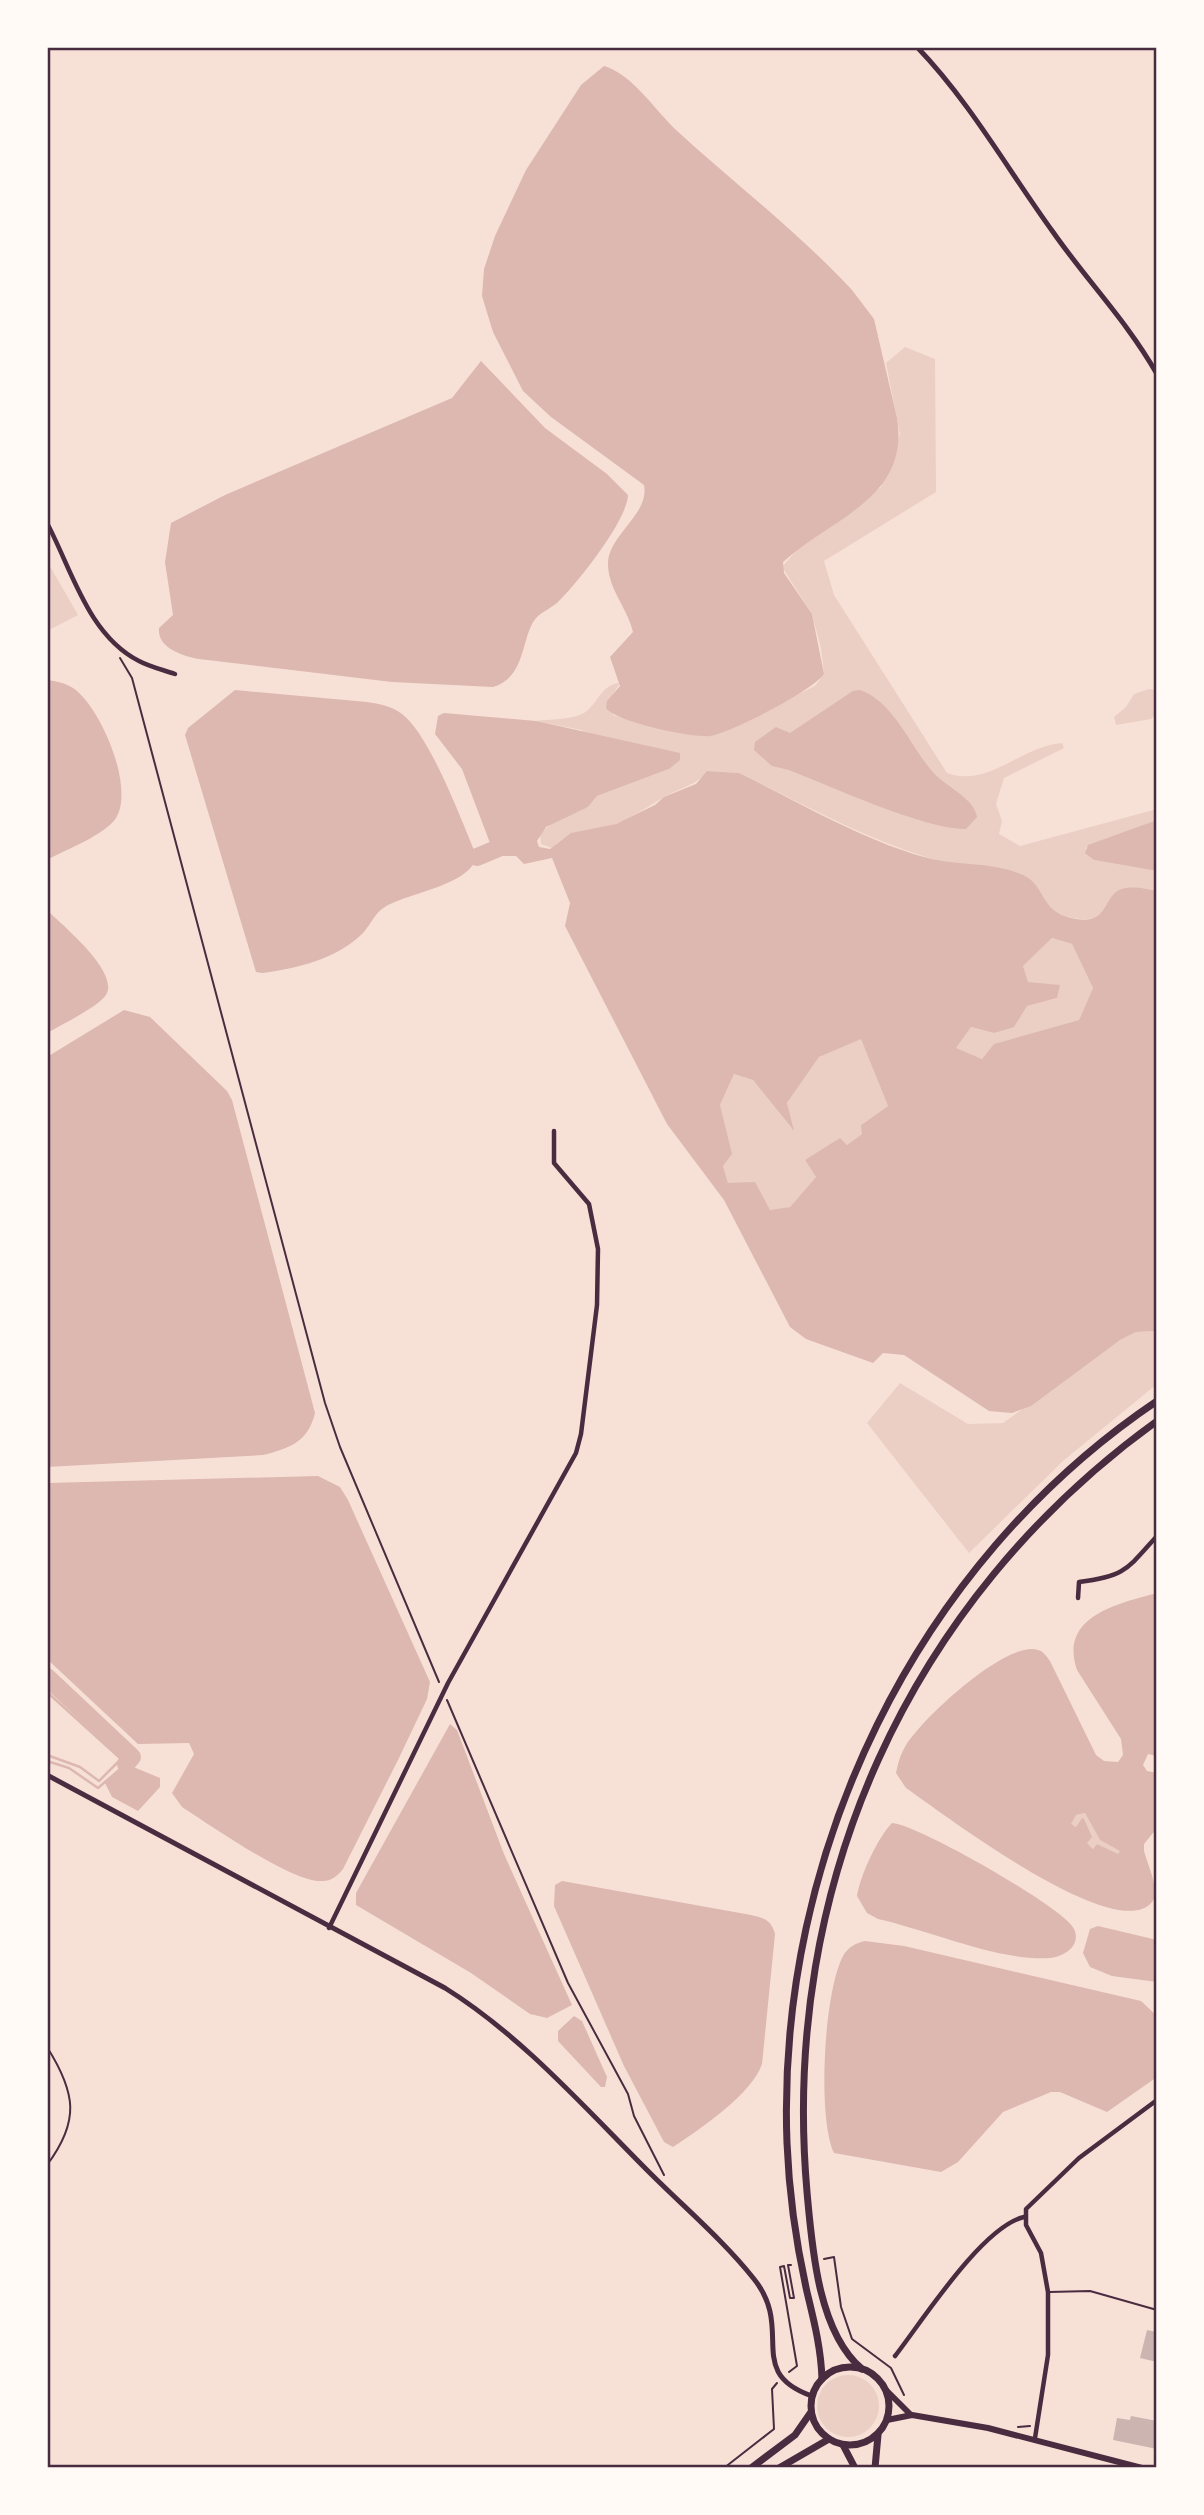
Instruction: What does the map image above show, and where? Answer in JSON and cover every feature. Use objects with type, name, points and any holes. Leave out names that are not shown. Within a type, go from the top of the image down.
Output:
[{"type":"highway","points":[[822,2379],[821,2352],[796,2237],[789,2175],[788,2065],[792,2010],[807,1921],[840,1808],[856,1766],[892,1694],[965,1582],[1039,1498],[1113,1432],[1157,1401]]},
{"type":"highway","points":[[862,2369],[841,2368],[822,2379],[812,2396],[811,2412],[817,2427],[829,2439],[843,2445],[862,2444],[878,2434],[887,2420],[889,2400],[886,2390],[876,2377],[849,2358],[837,2339],[823,2297],[809,2215],[803,2129],[808,2011],[824,1919],[846,1839],[870,1775],[903,1707],[975,1595],[1051,1509],[1116,1451],[1157,1421]]},
{"type":"highway","points":[[751,2468],[795,2435],[811,2412]]},
{"type":"highway","points":[[875,2468],[878,2434]]},
{"type":"highway","points":[[779,2468],[829,2439]]},
{"type":"highway","points":[[843,2445],[855,2468]]},
{"type":"main road","points":[[886,2390],[912,2415]]},
{"type":"main road","points":[[887,2420],[912,2415],[1035,2438],[1142,2468]]},
{"type":"street","points":[[917,47],[984,131],[1054,234],[1125,322],[1157,374]]},
{"type":"street","points":[[47,523],[90,613],[107,636],[138,661],[175,674]]},
{"type":"street","points":[[329,1928],[443,1693],[571,1465],[581,1434],[597,1305],[598,1250],[589,1204],[554,1163],[554,1131]]},
{"type":"street","points":[[1079,1598],[1079,1582],[1112,1577],[1126,1570],[1157,1536]]},
{"type":"street","points":[[47,1775],[445,1988],[514,2039],[750,2274],[771,2309],[774,2365],[778,2376],[792,2388],[812,2396]]},
{"type":"street","points":[[895,2356],[990,2236],[1007,2222],[1024,2217],[1036,2196],[1071,2165],[1157,2100]]},
{"type":"street","points":[[1024,2217],[1041,2253],[1048,2292],[1048,2355],[1035,2438]]},
{"type":"lane","points":[[1048,2292],[1101,2293],[1157,2310]]},
{"type":"path","points":[[120,657],[132,678],[325,1403],[340,1447],[568,1983],[628,2094],[634,2116],[665,2177]]},
{"type":"path","points":[[47,2047],[68,2089],[71,2120],[62,2145],[47,2165]]},
{"type":"path","points":[[852,2339],[891,2368],[907,2400]]},
{"type":"path","points":[[785,2375],[797,2366],[795,2357]]},
{"type":"path","points":[[724,2468],[774,2429],[772,2389],[775,2385]]},
{"type":"path","points":[[1016,2427],[1032,2425]]},
{"type":"shaded area","points":[[604,66],[634,84],[676,130],[788,228],[852,290],[874,319],[897,418],[898,445],[892,468],[880,487],[864,503],[783,562],[784,573],[812,614],[824,674],[805,690],[771,710],[710,736],[655,728],[624,719],[606,708],[607,701],[620,686],[610,657],[633,632],[611,582],[608,564],[614,544],[641,506],[644,485],[551,417],[523,391],[493,332],[482,296],[484,269],[495,236],[526,170],[581,85]]},
{"type":"shaded area","points":[[905,347],[935,359],[936,492],[824,561],[834,595],[947,773],[977,775],[1033,751],[1062,743],[1064,748],[1004,778],[996,804],[1002,821],[999,834],[1020,846],[1157,809],[1157,820],[1085,848],[1094,860],[1157,871],[1157,891],[1125,888],[1113,895],[1097,916],[1080,919],[1066,916],[1048,905],[1033,883],[1019,873],[940,861],[904,850],[832,819],[739,773],[708,771],[693,783],[618,823],[567,837],[552,848],[541,844],[540,833],[554,822],[588,807],[597,796],[669,769],[581,730],[536,721],[582,714],[603,691],[620,683],[611,697],[613,715],[646,725],[711,736],[815,686],[824,674],[821,648],[812,614],[782,567],[796,551],[881,487],[900,434],[886,363]]},
{"type":"shaded area","points":[[481,361],[545,428],[607,474],[628,495],[626,506],[611,535],[589,566],[559,601],[539,615],[532,624],[512,675],[493,687],[392,682],[199,659],[172,650],[162,641],[159,628],[173,615],[165,562],[171,523],[225,495],[452,398]]},
{"type":"shaded area","points":[[47,561],[78,615],[47,631]]},
{"type":"shaded area","points":[[47,680],[73,688],[94,712],[112,749],[118,769],[121,805],[116,818],[103,830],[47,860]]},
{"type":"shaded area","points":[[1149,689],[1157,690],[1157,713],[1151,719],[1116,725],[1114,717],[1126,707],[1134,694]]},
{"type":"shaded area","points":[[235,690],[367,702],[390,707],[402,714],[423,740],[444,780],[477,857],[471,867],[451,882],[385,907],[361,935],[327,957],[288,969],[256,972],[185,735],[188,728]]},
{"type":"shaded area","points":[[860,690],[872,696],[892,714],[932,771],[971,804],[977,817],[966,829],[926,822],[878,806],[789,770],[772,766],[754,750],[755,742],[776,727],[790,733],[853,691]]},
{"type":"shaded area","points":[[444,713],[536,721],[680,753],[680,760],[669,769],[597,796],[588,807],[546,827],[537,841],[539,847],[550,849],[571,833],[616,824],[655,805],[664,797],[696,784],[707,771],[739,773],[834,821],[908,852],[932,859],[999,868],[1021,874],[1036,885],[1055,911],[1064,916],[1087,920],[1095,917],[1101,913],[1113,895],[1125,888],[1157,891],[1157,1331],[1136,1332],[1120,1340],[1031,1406],[1012,1413],[989,1411],[904,1355],[883,1353],[873,1363],[806,1339],[790,1327],[724,1200],[667,1124],[565,926],[570,903],[552,858],[524,864],[511,851],[493,851],[462,769],[435,734],[438,716]],"holes":[[[1052,938],[1072,944],[1093,988],[1079,1020],[994,1044],[982,1059],[956,1048],[971,1027],[994,1033],[1014,1027],[1027,1006],[1057,998],[1060,985],[1028,982],[1023,966]],[[861,1039],[888,1106],[861,1125],[862,1134],[847,1145],[840,1138],[805,1160],[816,1177],[790,1207],[770,1210],[755,1182],[728,1183],[723,1166],[732,1154],[720,1105],[734,1074],[753,1080],[794,1131],[787,1103],[819,1057]]]},
{"type":"shaded area","points":[[1157,820],[1157,871],[1094,860],[1085,853],[1088,845]]},
{"type":"shaded area","points":[[47,910],[98,962],[108,985],[102,1000],[47,1033]]},
{"type":"shaded area","points":[[1052,938],[1072,944],[1093,988],[1079,1020],[995,1044],[982,1059],[955,1048],[971,1027],[994,1033],[1027,1006],[1057,998],[1027,982],[1023,966]]},
{"type":"shaded area","points":[[124,1010],[150,1017],[227,1091],[232,1100],[315,1413],[303,1437],[282,1450],[263,1455],[47,1467],[47,1057]]},
{"type":"shaded area","points":[[861,1038],[888,1106],[862,1124],[862,1134],[847,1145],[805,1160],[816,1177],[790,1207],[770,1211],[728,1183],[723,1166],[720,1105],[734,1074],[753,1080],[792,1129],[787,1103],[819,1057]]},
{"type":"shaded area","points":[[1157,1331],[1157,1384],[1063,1461],[969,1553],[867,1423],[900,1383],[968,1424],[1003,1423],[1120,1340],[1136,1332]]},
{"type":"shaded area","points":[[318,1476],[340,1487],[348,1500],[430,1682],[427,1699],[343,1869],[327,1881],[307,1879],[290,1872],[182,1807],[172,1793],[194,1754],[189,1743],[138,1744],[47,1659],[47,1483]]},
{"type":"shaded area","points":[[1157,1593],[1157,1756],[1148,1754],[1143,1765],[1147,1771],[1157,1773],[1157,1828],[1144,1844],[1155,1892],[1152,1902],[1133,1911],[1103,1906],[1068,1892],[1029,1870],[906,1788],[896,1773],[905,1747],[927,1719],[986,1669],[1024,1650],[1038,1650],[1046,1656],[1096,1755],[1104,1761],[1118,1762],[1123,1755],[1121,1739],[1077,1670],[1074,1652],[1076,1637],[1084,1625],[1109,1608]],"holes":[[[1085,1813],[1100,1840],[1120,1851],[1118,1854],[1097,1844],[1093,1849],[1087,1843],[1092,1837],[1084,1819],[1082,1818],[1076,1827],[1071,1824],[1076,1815]]]},
{"type":"shaded area","points":[[450,1724],[457,1730],[504,1854],[572,2005],[547,2018],[530,2014],[471,1973],[356,1905],[356,1893]]},
{"type":"shaded area","points":[[126,1764],[160,1778],[160,1787],[138,1811],[112,1797],[105,1783]]},
{"type":"shaded area","points":[[1085,1813],[1100,1840],[1121,1851],[1117,1855],[1097,1844],[1093,1849],[1087,1843],[1082,1818],[1076,1827],[1070,1824],[1076,1815]]},
{"type":"shaded area","points":[[892,1823],[956,1850],[1041,1901],[1072,1926],[1076,1936],[1073,1946],[1069,1951],[1050,1958],[1009,1955],[878,1919],[867,1913],[857,1896],[859,1888],[876,1847]]},
{"type":"shaded area","points":[[562,1881],[760,1917],[773,1929],[775,1934],[762,2064],[737,2099],[673,2147],[664,2142],[624,2066],[554,1906],[555,1885]]},
{"type":"shaded area","points":[[1098,1926],[1157,1940],[1157,1982],[1112,1976],[1090,1967],[1083,1953],[1090,1929]]},
{"type":"shaded area","points":[[865,1941],[904,1946],[1141,2001],[1157,2016],[1157,2077],[1107,2112],[1060,2092],[1051,2092],[1003,2112],[958,2162],[941,2172],[834,2153],[829,2136],[824,2084],[831,1997],[843,1956],[852,1946]]},
{"type":"shaded area","points":[[574,2016],[582,2021],[607,2077],[605,2087],[601,2087],[558,2041],[558,2031]]},
{"type":"shaded area","points":[[848,2375],[870,2384],[879,2406],[870,2428],[848,2437],[826,2428],[817,2406],[826,2384]]},
{"type":"building","points":[[1147,2330],[1157,2332],[1157,2362],[1140,2358]]},
{"type":"building","points":[[1131,2416],[1157,2421],[1157,2449],[1113,2440],[1117,2418],[1130,2420]]},
{"type":"waterway","points":[[477,857],[501,847],[515,847]]},
{"type":"waterway","points":[[47,1677],[132,1757],[126,1764]]},
{"type":"waterway","points":[[47,1692],[121,1759],[99,1781],[80,1767],[47,1755]]},
{"type":"waterway","points":[[47,1761],[69,1768],[98,1788],[126,1764]]}]
